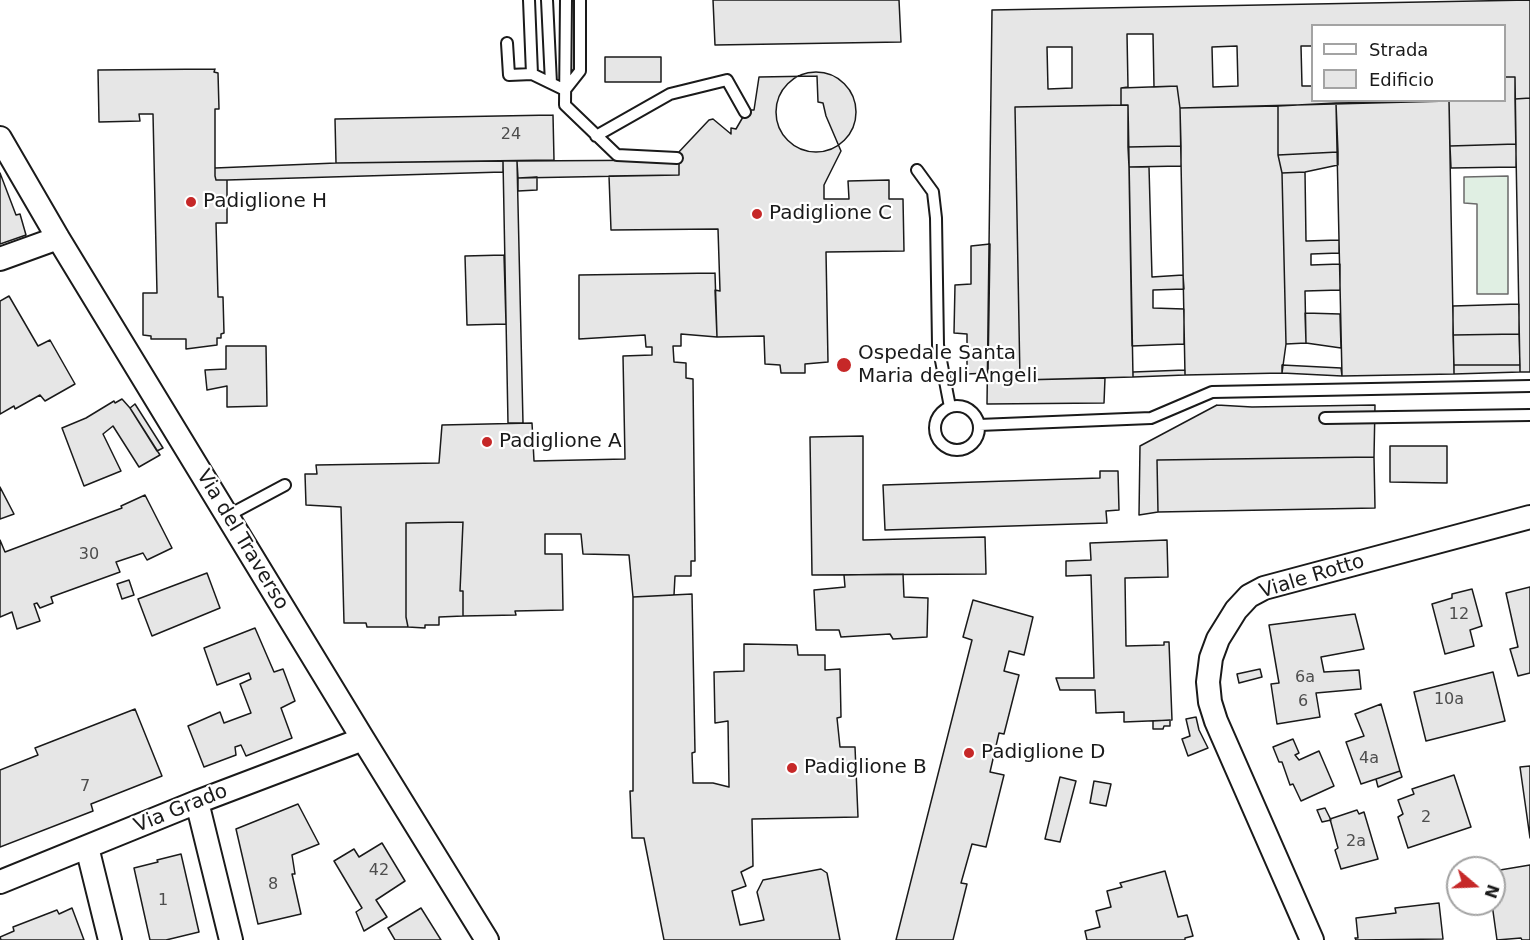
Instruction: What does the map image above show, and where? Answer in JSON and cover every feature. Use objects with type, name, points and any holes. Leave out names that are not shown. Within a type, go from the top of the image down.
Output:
[{"type":"street","name":"Via del Traverso","points":[[0,138],[58,238],[487,940]]},
{"type":"street","points":[[0,259],[58,238]]},
{"type":"street","name":"Viale Rotto","points":[[1312,940],[1216,721],[1210,702],[1208,682],[1210,666],[1218,639],[1236,610],[1249,596],[1264,588],[1530,517]]},
{"type":"street","name":"Via Grado","points":[[0,882],[197,802],[363,739]]},
{"type":"street","points":[[197,802],[231,940]]},
{"type":"street","points":[[87,847],[110,940]]},
{"type":"lane","points":[[529,0],[532,74]]},
{"type":"lane","points":[[547,0],[551,83]]},
{"type":"lane","points":[[566,0],[565,105],[617,155],[677,158]]},
{"type":"lane","points":[[565,90],[580,71],[580,0]]},
{"type":"lane","points":[[507,43],[509,75],[532,74],[565,90]]},
{"type":"lane","points":[[596,136],[670,94],[727,80],[745,112]]},
{"type":"lane","points":[[917,170],[933,192],[936,218],[938,345],[950,407]]},
{"type":"lane","points":[[979,425],[1151,418],[1212,392],[1530,386]]},
{"type":"lane","points":[[950,407],[966,407],[977,418],[979,425],[979,432],[973,445],[960,451],[946,448],[936,438],[935,423],[938,416],[950,407]]},
{"type":"lane","points":[[1325,418],[1530,415]]},
{"type":"lane","points":[[227,516],[285,485]]},
{"type":"green space","points":[[1508,176],[1508,294],[1477,294],[1477,204],[1464,203],[1464,177]]},
{"type":"building","points":[[713,0],[899,0],[901,42],[715,45]]},
{"type":"building","points":[[1530,0],[1530,98],[1515,99],[1515,77],[1506,77],[1506,24],[1311,24],[1311,46],[1301,46],[1302,86],[1311,86],[1311,102],[1411,102],[1180,108],[1177,86],[1154,87],[1153,34],[1127,34],[1128,87],[1121,88],[1121,105],[1015,107],[1020,380],[1105,378],[1104,403],[987,404],[992,10]],"holes":[[[1237,46],[1238,86],[1213,87],[1212,47]],[[1047,47],[1072,47],[1072,88],[1048,89]]]},
{"type":"building","points":[[605,57],[661,57],[661,82],[605,82]]},
{"type":"building","name":"Padiglione H","points":[[215,69],[214,72],[218,73],[219,109],[215,109],[215,176],[216,180],[227,180],[227,223],[216,223],[218,297],[223,297],[224,333],[221,334],[221,338],[217,338],[217,345],[186,349],[186,339],[151,339],[151,336],[143,335],[143,293],[157,293],[153,114],[139,114],[140,121],[99,122],[98,70]]},
{"type":"building","points":[[816,72],[831,75],[844,84],[853,97],[856,112],[853,127],[844,140],[831,149],[816,152],[801,149],[788,140],[779,127],[776,112],[779,97],[788,84],[801,75]]},
{"type":"building","name":"Padiglione C","points":[[817,76],[818,102],[823,103],[841,151],[824,185],[824,199],[849,199],[848,181],[889,180],[889,199],[903,199],[904,251],[826,252],[828,362],[805,364],[805,373],[781,373],[780,365],[765,364],[764,336],[717,337],[715,290],[720,291],[718,229],[611,230],[609,176],[679,175],[677,154],[709,120],[713,119],[731,134],[731,128],[736,129],[747,110],[754,110],[759,77]]},
{"type":"building","points":[[1506,77],[1515,77],[1516,144],[1450,146],[1449,102],[1506,102]]},
{"type":"building","points":[[1177,86],[1181,146],[1128,147],[1128,105],[1121,105],[1121,88]]},
{"type":"building","points":[[1530,98],[1530,372],[1520,372],[1515,99]]},
{"type":"building","points":[[1449,102],[1454,374],[1342,376],[1336,103]]},
{"type":"building","points":[[1336,103],[1338,152],[1278,155],[1278,106]]},
{"type":"building","points":[[1128,105],[1133,377],[1020,380],[1015,107]]},
{"type":"building","points":[[1278,106],[1286,344],[1282,373],[1185,375],[1180,108]]},
{"type":"building","points":[[553,115],[554,160],[336,163],[335,119]]},
{"type":"building","points":[[1516,144],[1516,167],[1451,168],[1450,146]]},
{"type":"building","points":[[1181,146],[1181,166],[1129,167],[1128,147]]},
{"type":"building","points":[[1338,152],[1338,165],[1305,172],[1282,173],[1278,155]]},
{"type":"building","points":[[679,160],[679,175],[518,178],[517,161]]},
{"type":"building","points":[[503,161],[517,161],[523,423],[508,423]]},
{"type":"building","points":[[503,161],[503,172],[227,180],[216,180],[215,176],[215,168],[336,163]]},
{"type":"building","points":[[1129,167],[1149,167],[1152,277],[1183,275],[1184,289],[1153,290],[1153,308],[1184,309],[1184,344],[1132,346]]},
{"type":"building","points":[[1305,172],[1306,241],[1339,240],[1339,253],[1311,254],[1311,265],[1340,264],[1340,290],[1305,291],[1306,343],[1286,344],[1282,173]]},
{"type":"building","points":[[0,173],[16,215],[20,214],[26,235],[0,244]]},
{"type":"building","points":[[537,177],[537,190],[518,191],[518,178]]},
{"type":"building","points":[[990,244],[988,373],[967,374],[967,334],[954,333],[955,285],[971,284],[971,246]]},
{"type":"building","points":[[504,255],[506,324],[467,325],[465,256]]},
{"type":"building","name":"Padiglione A","points":[[715,273],[717,337],[681,334],[681,346],[673,346],[674,362],[686,363],[686,378],[693,379],[695,561],[691,561],[691,576],[675,576],[674,595],[633,597],[629,555],[583,554],[581,534],[545,534],[545,554],[562,554],[563,610],[515,611],[516,615],[463,616],[463,591],[460,591],[463,522],[406,523],[406,617],[408,627],[367,627],[366,623],[344,623],[341,507],[306,505],[305,474],[317,474],[316,465],[439,463],[442,425],[532,423],[534,461],[625,459],[623,356],[652,355],[652,347],[646,347],[645,335],[579,339],[579,275]]},
{"type":"building","points":[[9,296],[38,346],[50,340],[75,384],[45,401],[40,395],[15,409],[14,406],[0,414],[0,301]]},
{"type":"building","points":[[1519,304],[1519,334],[1453,335],[1453,306]]},
{"type":"building","points":[[1305,313],[1340,314],[1341,348],[1306,343]]},
{"type":"building","points":[[1519,334],[1520,365],[1454,365],[1453,335]]},
{"type":"building","points":[[226,346],[266,346],[267,406],[227,407],[227,386],[207,390],[205,370],[226,369]]},
{"type":"building","points":[[1282,365],[1341,368],[1342,376],[1282,373]]},
{"type":"building","points":[[1454,365],[1520,365],[1520,372],[1454,374]]},
{"type":"building","points":[[1185,370],[1185,375],[1133,377],[1133,372]]},
{"type":"building","points":[[122,399],[160,455],[139,467],[113,426],[103,434],[121,471],[84,486],[62,428]]},
{"type":"building","points":[[135,404],[163,448],[157,451],[130,408]]},
{"type":"building","points":[[1217,405],[1252,407],[1375,405],[1374,457],[1157,460],[1158,512],[1139,515],[1140,446]]},
{"type":"building","points":[[863,436],[863,540],[985,537],[986,574],[812,575],[810,437]]},
{"type":"building","points":[[1390,446],[1447,446],[1447,483],[1390,482]]},
{"type":"building","points":[[1374,457],[1375,508],[1158,512],[1157,460]]},
{"type":"building","points":[[1100,471],[1118,471],[1119,510],[1106,511],[1107,523],[885,530],[883,485],[1100,478]]},
{"type":"building","points":[[0,487],[14,514],[0,519]]},
{"type":"building","points":[[145,495],[172,548],[147,560],[143,553],[116,562],[120,572],[51,597],[53,603],[40,608],[37,603],[34,604],[40,621],[17,629],[12,612],[0,617],[0,540],[5,552],[122,508],[121,506]]},
{"type":"building","points":[[463,522],[460,591],[463,591],[463,616],[439,617],[439,625],[425,625],[425,628],[408,627],[406,617],[406,523]]},
{"type":"building","points":[[1167,540],[1168,577],[1125,578],[1126,646],[1164,645],[1164,642],[1169,642],[1172,720],[1124,722],[1124,712],[1096,713],[1095,690],[1060,690],[1056,678],[1094,678],[1091,575],[1066,576],[1066,561],[1091,560],[1090,543]]},
{"type":"building","points":[[207,573],[220,608],[152,636],[138,599]]},
{"type":"building","points":[[903,574],[904,597],[928,598],[927,637],[893,639],[890,634],[841,637],[839,630],[816,630],[814,590],[845,587],[844,575]]},
{"type":"building","points":[[129,580],[134,595],[122,599],[117,584]]},
{"type":"building","points":[[1530,587],[1530,673],[1518,676],[1510,649],[1518,647],[1506,593]]},
{"type":"building","points":[[1472,589],[1482,626],[1470,630],[1474,646],[1445,654],[1432,604],[1452,598],[1452,594]]},
{"type":"building","name":"Padiglione B","points":[[692,594],[695,752],[692,753],[693,783],[713,783],[729,787],[728,721],[715,723],[714,672],[744,671],[744,644],[797,645],[798,655],[825,655],[825,670],[840,669],[841,717],[837,718],[840,747],[855,747],[858,817],[752,819],[753,866],[741,872],[746,886],[732,891],[740,925],[764,920],[757,892],[763,880],[821,869],[827,873],[840,940],[664,940],[644,838],[632,838],[630,791],[633,791],[633,597]]},
{"type":"building","name":"Padiglione D","points":[[973,600],[1033,617],[1024,655],[1009,651],[1004,671],[1019,675],[1004,734],[999,733],[990,772],[1004,775],[986,847],[972,844],[961,883],[967,884],[953,940],[896,940],[972,640],[963,637]]},
{"type":"building","points":[[1355,614],[1364,649],[1321,657],[1324,672],[1359,670],[1361,689],[1316,693],[1320,717],[1277,724],[1271,684],[1279,683],[1269,625]]},
{"type":"building","points":[[255,628],[274,672],[283,669],[295,701],[281,708],[292,738],[246,756],[241,745],[235,747],[236,755],[204,767],[188,726],[220,712],[224,723],[251,713],[240,684],[251,679],[249,673],[217,685],[204,648]]},
{"type":"building","points":[[1260,669],[1262,677],[1239,683],[1237,674]]},
{"type":"building","points":[[1493,672],[1505,721],[1426,741],[1414,692]]},
{"type":"building","points":[[1381,704],[1400,771],[1361,784],[1346,742],[1364,736],[1355,714]]},
{"type":"building","points":[[135,709],[162,776],[91,804],[93,811],[0,847],[0,770],[38,755],[35,748]]},
{"type":"building","points":[[1196,717],[1199,730],[1208,748],[1188,756],[1182,739],[1190,736],[1186,719]]},
{"type":"building","points":[[1170,720],[1170,726],[1153,729],[1153,721]]},
{"type":"building","points":[[1293,739],[1299,753],[1295,755],[1299,760],[1319,751],[1334,786],[1301,801],[1293,784],[1290,785],[1282,762],[1279,762],[1273,747]]},
{"type":"building","points":[[1530,766],[1530,838],[1520,767]]},
{"type":"building","points":[[1400,771],[1402,777],[1378,787],[1376,779]]},
{"type":"building","points":[[1454,775],[1471,827],[1408,848],[1398,817],[1403,814],[1398,800],[1414,794],[1412,789]]},
{"type":"building","points":[[1060,777],[1076,781],[1060,842],[1045,839]]},
{"type":"building","points":[[1094,781],[1111,784],[1106,806],[1090,803]]},
{"type":"building","points":[[298,804],[319,844],[292,855],[295,874],[292,874],[301,914],[258,924],[236,829]]},
{"type":"building","points":[[1325,808],[1331,820],[1322,822],[1317,810]]},
{"type":"building","points":[[1357,810],[1359,814],[1364,812],[1378,859],[1341,869],[1330,819]]},
{"type":"building","points":[[382,843],[405,881],[376,900],[387,917],[364,931],[356,912],[362,908],[334,861],[354,849],[359,857]]},
{"type":"building","points":[[181,854],[199,932],[166,940],[150,940],[134,868]]},
{"type":"building","points":[[1530,865],[1530,940],[1521,938],[1497,940],[1494,916],[1506,916],[1506,869]]},
{"type":"building","points":[[1165,871],[1178,917],[1187,915],[1193,936],[1185,940],[1087,940],[1085,931],[1100,927],[1096,911],[1111,907],[1107,891],[1122,887],[1120,883]]},
{"type":"building","points":[[1439,903],[1443,939],[1356,940],[1355,938],[1358,938],[1356,918],[1396,913],[1395,908]]},
{"type":"building","points":[[72,908],[84,940],[1,940],[0,937],[14,931],[13,927],[57,910],[59,914]]},
{"type":"building","points":[[421,908],[441,940],[395,940],[388,928]]},
{"type":"place","name":"Padiglione H","points":[[191,202]]},
{"type":"place","name":"Padiglione C","points":[[757,214]]},
{"type":"place","name":"Ospedale Santa Maria degli Angeli","points":[[844,365]]},
{"type":"place","name":"Padiglione A","points":[[487,442]]},
{"type":"place","name":"Padiglione D","points":[[969,753]]},
{"type":"place","name":"Padiglione B","points":[[792,768]]}]
